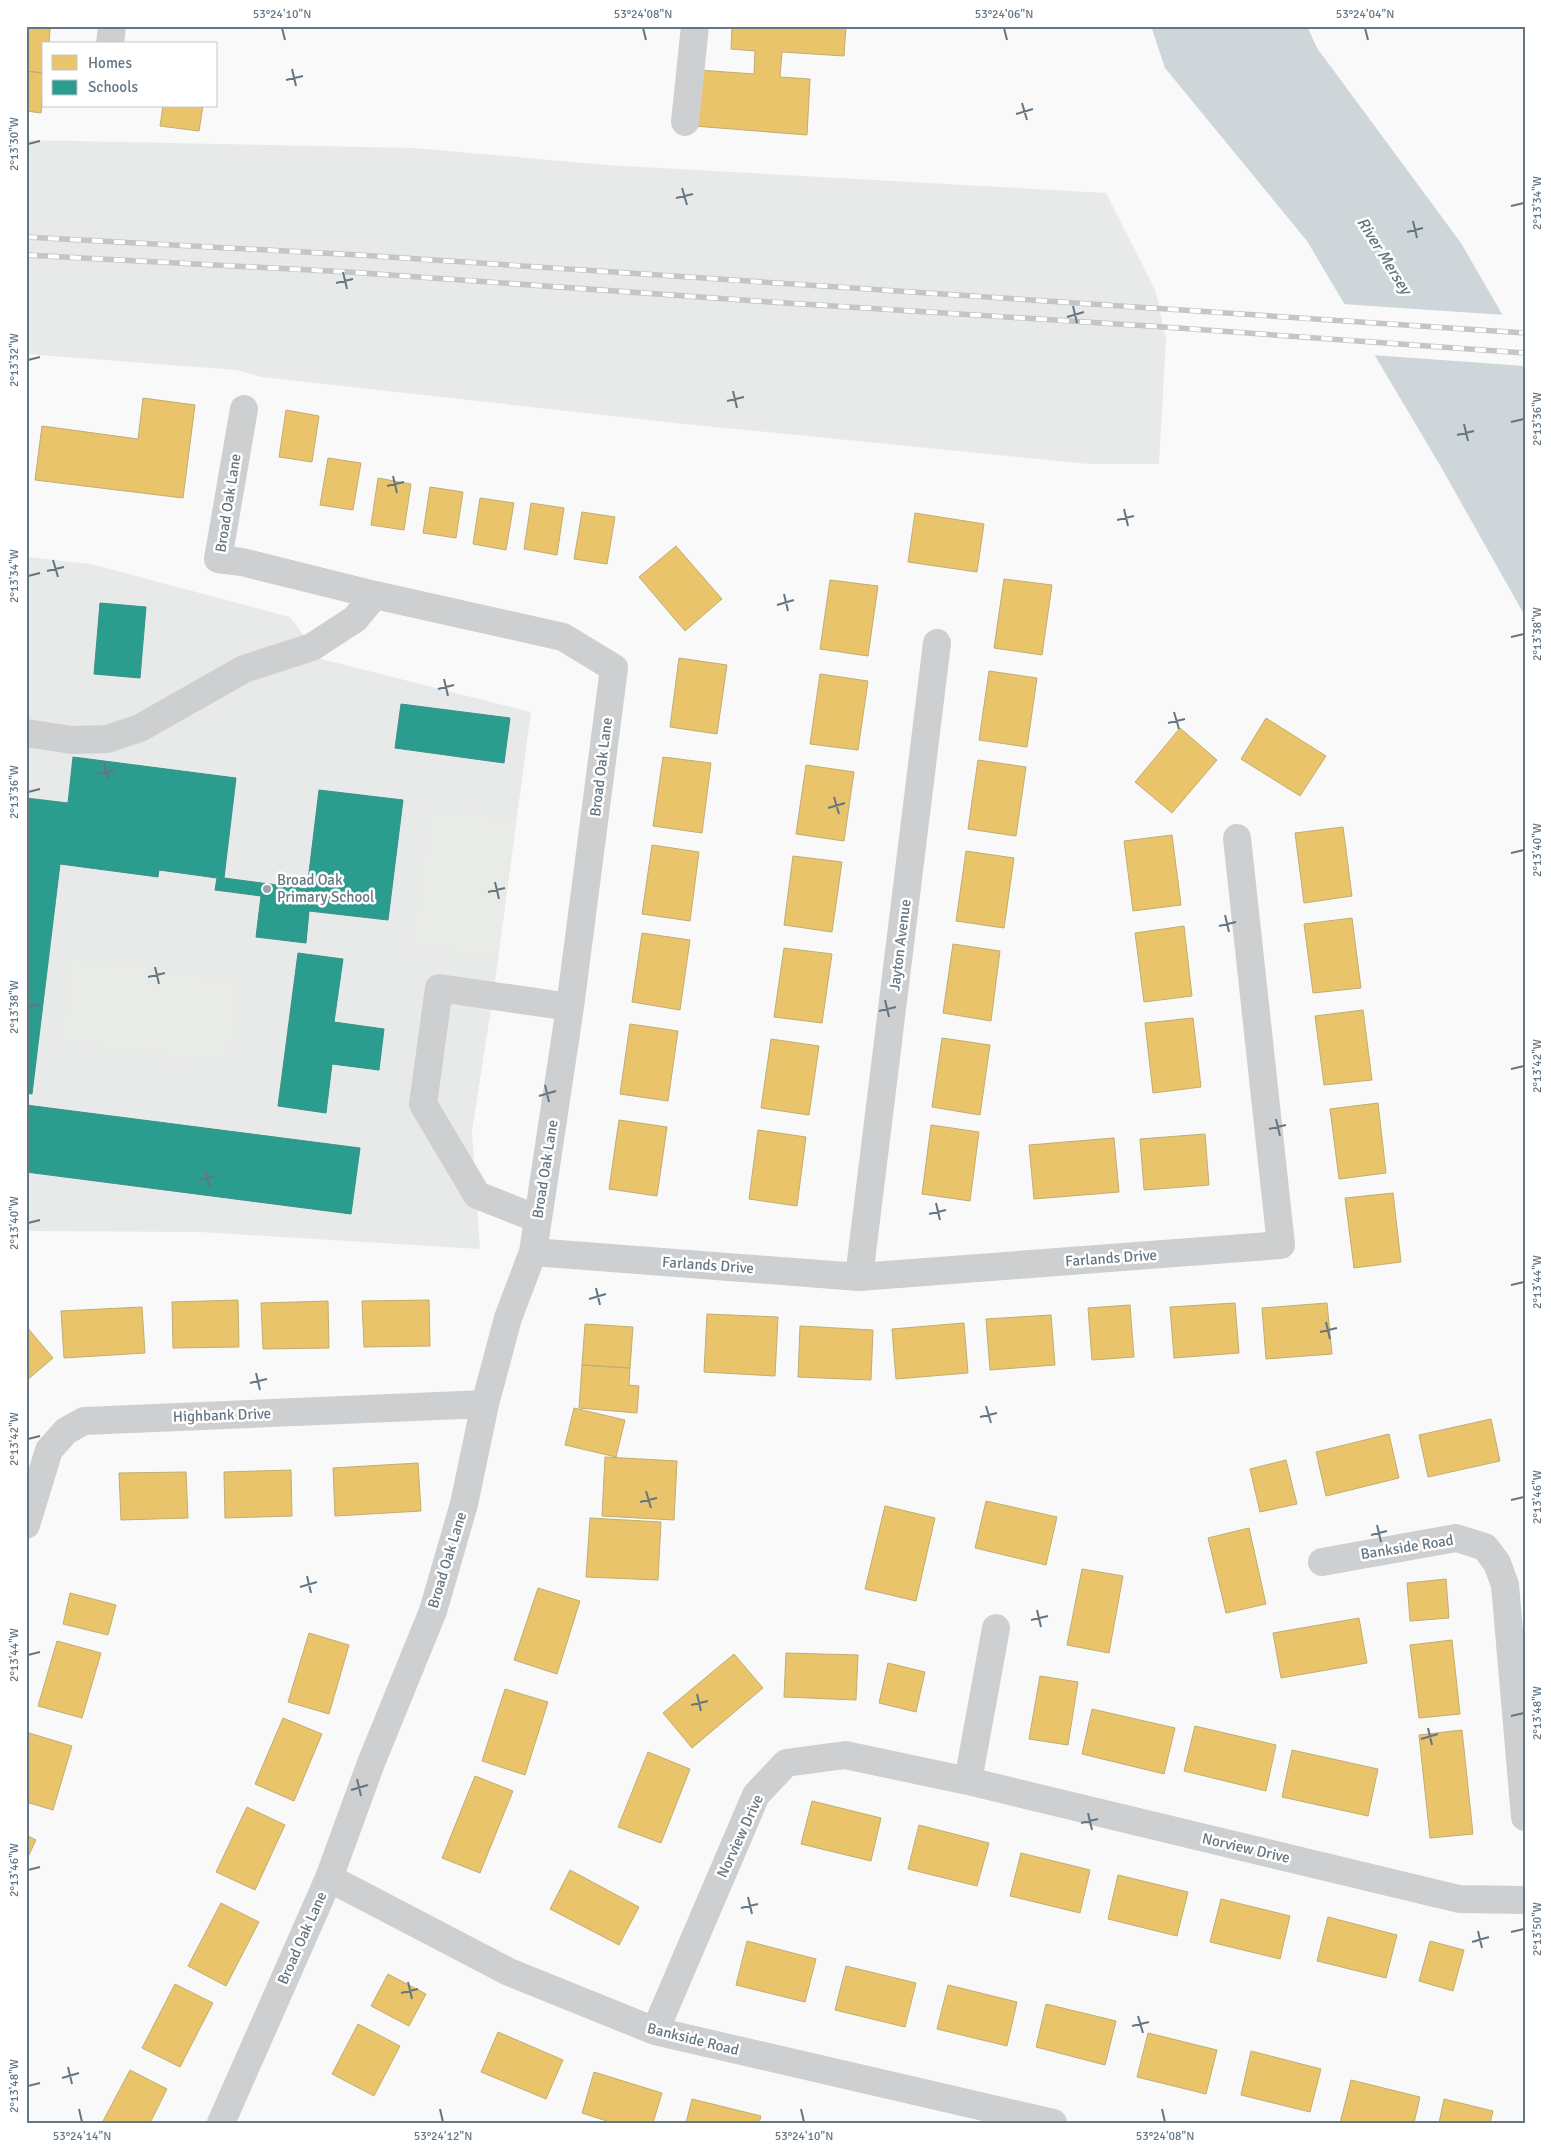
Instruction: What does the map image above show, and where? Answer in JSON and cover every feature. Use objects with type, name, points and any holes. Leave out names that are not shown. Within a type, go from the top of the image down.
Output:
[{"type":"street","points":[[110,42],[112,26]]},
{"type":"street","points":[[685,122],[695,26]]},
{"type":"street","name":"Broad Oak Lane","points":[[221,2123],[329,1878],[371,1764],[433,1610],[464,1504],[485,1404],[508,1318],[533,1252],[570,1007],[614,668],[563,638],[242,562],[218,559],[244,409]]},
{"type":"street","points":[[26,732],[72,740],[106,739],[140,728],[244,669],[312,646],[355,619],[375,595]]},
{"type":"street","name":"Jayton Avenue","points":[[859,1277],[937,644]]},
{"type":"street","name":"Farlands Drive","points":[[533,1252],[859,1277],[1282,1245],[1237,838]]},
{"type":"street","points":[[538,1219],[477,1195],[423,1104],[439,988],[570,1007]]},
{"type":"street","name":"Highbank Drive","points":[[26,1525],[49,1450],[66,1431],[84,1421],[485,1404]]},
{"type":"street","name":"Bankside Road","points":[[1322,1562],[1456,1538],[1485,1547],[1497,1563],[1505,1585],[1525,1817]]},
{"type":"street","points":[[968,1781],[996,1628]]},
{"type":"street","name":"Norview Drive","points":[[655,2031],[756,1795],[786,1763],[845,1755],[968,1781],[1459,1898],[1525,1900]]},
{"type":"street","name":"Bankside Road","points":[[329,1878],[509,1972],[655,2031],[1053,2123]]},
{"type":"shaded area","points":[[26,140],[413,148],[606,165],[1106,193],[1156,292],[1166,340],[1159,464],[1089,464],[685,424],[261,377],[237,370],[26,354]]},
{"type":"shaded area","name":"Broad Oak Primary School","points":[[26,557],[91,564],[290,617],[321,659],[531,712],[493,996],[472,1131],[480,1249],[200,1232],[26,1231]]},
{"type":"shaded area","points":[[431,808],[516,820],[498,958],[412,946]]},
{"type":"shaded area","points":[[72,959],[240,981],[229,1064],[61,1042]]},
{"type":"water","name":"River Mersey","points":[[1151,26],[1307,26],[1317,48],[1461,243],[1525,354],[1525,616],[1441,467],[1307,241],[1165,68]]},
{"type":"pier","points":[[1342,304],[1505,315],[1525,349],[1525,366],[1372,355]]},
{"type":"building: Homes","points":[[732,26],[846,26],[844,56],[782,52],[780,77],[810,79],[807,135],[694,126],[698,70],[754,74],[755,51],[731,49]]},
{"type":"building: Homes","points":[[26,27],[50,29],[49,42],[42,42],[42,73],[26,71]]},
{"type":"building: Homes","points":[[26,71],[42,73],[41,113],[26,111]]},
{"type":"building: Homes","points":[[163,108],[203,108],[199,131],[160,126]]},
{"type":"building: Homes","points":[[143,398],[195,405],[183,498],[35,480],[42,426],[138,439]]},
{"type":"building: Homes","points":[[286,410],[319,416],[312,462],[279,457]]},
{"type":"building: Homes","points":[[328,458],[361,463],[353,510],[320,505]]},
{"type":"building: Homes","points":[[378,478],[411,484],[404,530],[371,525]]},
{"type":"building: Homes","points":[[430,487],[463,492],[456,538],[423,533]]},
{"type":"building: Homes","points":[[480,498],[514,503],[506,550],[473,544]]},
{"type":"building: Homes","points":[[531,503],[564,508],[557,555],[524,549]]},
{"type":"building: Homes","points":[[582,512],[615,517],[607,564],[574,559]]},
{"type":"building: Homes","points":[[915,513],[984,524],[977,572],[908,562]]},
{"type":"building: Homes","points":[[676,546],[722,599],[685,631],[639,577]]},
{"type":"building: Homes","points":[[1004,579],[1052,585],[1042,655],[994,648]]},
{"type":"building: Homes","points":[[830,580],[878,586],[868,656],[820,649]]},
{"type":"building: Homes","points":[[679,658],[727,665],[717,734],[670,727]]},
{"type":"building: Homes","points":[[989,671],[1037,678],[1027,747],[979,740]]},
{"type":"building: Homes","points":[[820,674],[868,681],[858,750],[810,744]]},
{"type":"building: Homes","points":[[1266,718],[1326,756],[1300,796],[1241,759]]},
{"type":"building: Homes","points":[[1180,728],[1217,760],[1172,813],[1135,782]]},
{"type":"building: Homes","points":[[663,757],[711,763],[702,833],[653,826]]},
{"type":"building: Homes","points":[[978,760],[1026,767],[1016,836],[968,829]]},
{"type":"building: Homes","points":[[806,765],[854,772],[844,841],[796,834]]},
{"type":"building: Homes","points":[[1343,827],[1352,896],[1304,903],[1295,833]]},
{"type":"building: Homes","points":[[1172,835],[1181,905],[1133,911],[1124,841]]},
{"type":"building: Homes","points":[[652,845],[699,852],[690,921],[642,914]]},
{"type":"building: Homes","points":[[966,851],[1014,858],[1004,928],[956,921]]},
{"type":"building: Homes","points":[[793,856],[842,862],[832,932],[784,925]]},
{"type":"building: Homes","points":[[1352,918],[1361,988],[1313,993],[1304,924]]},
{"type":"building: Homes","points":[[1184,926],[1192,996],[1144,1002],[1135,933]]},
{"type":"building: Homes","points":[[642,933],[690,940],[680,1010],[632,1002]]},
{"type":"building: Homes","points":[[953,944],[1000,951],[991,1021],[943,1013]]},
{"type":"building: Homes","points":[[784,948],[832,954],[822,1023],[774,1017]]},
{"type":"building: Homes","points":[[1363,1010],[1372,1080],[1324,1085],[1315,1016]]},
{"type":"building: Homes","points":[[1193,1018],[1201,1087],[1153,1093],[1145,1023]]},
{"type":"building: Homes","points":[[630,1024],[678,1031],[668,1101],[620,1094]]},
{"type":"building: Homes","points":[[942,1038],[990,1045],[980,1115],[932,1107]]},
{"type":"building: Homes","points":[[771,1039],[819,1046],[809,1115],[761,1108]]},
{"type":"building: Homes","points":[[1378,1103],[1386,1173],[1339,1179],[1330,1109]]},
{"type":"building: Homes","points":[[619,1120],[667,1127],[657,1196],[609,1189]]},
{"type":"building: Homes","points":[[931,1125],[979,1132],[970,1201],[922,1194]]},
{"type":"building: Homes","points":[[758,1130],[806,1137],[797,1206],[749,1199]]},
{"type":"building: Homes","points":[[1205,1134],[1209,1185],[1144,1190],[1140,1139]]},
{"type":"building: Homes","points":[[1114,1138],[1119,1192],[1034,1199],[1029,1145]]},
{"type":"building: Homes","points":[[1393,1193],[1401,1262],[1354,1268],[1345,1198]]},
{"type":"building: Homes","points":[[238,1300],[239,1347],[173,1348],[172,1302]]},
{"type":"building: Homes","points":[[429,1300],[430,1346],[364,1347],[362,1301]]},
{"type":"building: Homes","points":[[328,1301],[329,1348],[263,1349],[261,1303]]},
{"type":"building: Homes","points":[[1235,1303],[1239,1353],[1174,1358],[1170,1307]]},
{"type":"building: Homes","points":[[1327,1303],[1332,1354],[1266,1359],[1262,1308]]},
{"type":"building: Homes","points":[[1130,1305],[1134,1357],[1092,1360],[1088,1308]]},
{"type":"building: Homes","points":[[142,1307],[145,1353],[64,1358],[61,1311]]},
{"type":"building: Homes","points":[[707,1314],[778,1317],[775,1376],[704,1372]]},
{"type":"building: Homes","points":[[1051,1315],[1055,1365],[990,1370],[986,1319]]},
{"type":"building: Homes","points":[[964,1323],[968,1373],[896,1379],[892,1329]]},
{"type":"building: Homes","points":[[585,1324],[633,1327],[630,1368],[582,1365]]},
{"type":"building: Homes","points":[[26,1326],[53,1358],[26,1381]]},
{"type":"building: Homes","points":[[800,1326],[873,1330],[871,1380],[798,1377]]},
{"type":"building: Homes","points":[[582,1365],[630,1368],[629,1385],[639,1386],[637,1413],[579,1408]]},
{"type":"building: Homes","points":[[574,1408],[625,1420],[616,1457],[565,1445]]},
{"type":"building: Homes","points":[[1491,1419],[1500,1461],[1428,1477],[1419,1435]]},
{"type":"building: Homes","points":[[1389,1434],[1399,1478],[1326,1496],[1316,1452]]},
{"type":"building: Homes","points":[[605,1457],[677,1461],[674,1520],[602,1516]]},
{"type":"building: Homes","points":[[1286,1460],[1297,1504],[1260,1512],[1250,1469]]},
{"type":"building: Homes","points":[[418,1463],[421,1511],[335,1516],[333,1468]]},
{"type":"building: Homes","points":[[291,1470],[292,1516],[225,1518],[224,1472]]},
{"type":"building: Homes","points":[[186,1472],[188,1518],[121,1520],[119,1473]]},
{"type":"building: Homes","points":[[986,1501],[1057,1517],[1046,1565],[975,1548]]},
{"type":"building: Homes","points":[[885,1506],[935,1518],[916,1601],[865,1589]]},
{"type":"building: Homes","points":[[590,1518],[661,1522],[658,1580],[586,1577]]},
{"type":"building: Homes","points":[[1249,1528],[1266,1604],[1226,1613],[1208,1538]]},
{"type":"building: Homes","points":[[1082,1569],[1123,1576],[1109,1653],[1067,1645]]},
{"type":"building: Homes","points":[[1446,1579],[1449,1618],[1410,1621],[1407,1583]]},
{"type":"building: Homes","points":[[538,1588],[580,1601],[557,1674],[514,1660]]},
{"type":"building: Homes","points":[[70,1593],[116,1605],[108,1635],[63,1624]]},
{"type":"building: Homes","points":[[1359,1618],[1367,1663],[1281,1678],[1273,1633]]},
{"type":"building: Homes","points":[[309,1633],[349,1645],[329,1714],[288,1702]]},
{"type":"building: Homes","points":[[1452,1640],[1460,1714],[1419,1718],[1410,1645]]},
{"type":"building: Homes","points":[[57,1641],[101,1653],[82,1718],[38,1706]]},
{"type":"building: Homes","points":[[786,1653],[858,1655],[856,1700],[784,1697]]},
{"type":"building: Homes","points":[[734,1654],[763,1688],[692,1748],[663,1713]]},
{"type":"building: Homes","points":[[888,1663],[925,1672],[916,1712],[879,1703]]},
{"type":"building: Homes","points":[[1040,1676],[1078,1682],[1068,1745],[1029,1739]]},
{"type":"building: Homes","points":[[505,1689],[548,1702],[525,1775],[482,1761]]},
{"type":"building: Homes","points":[[1092,1709],[1175,1728],[1164,1774],[1082,1754]]},
{"type":"building: Homes","points":[[283,1718],[322,1734],[294,1801],[255,1784]]},
{"type":"building: Homes","points":[[1195,1726],[1276,1745],[1266,1791],[1184,1771]]},
{"type":"building: Homes","points":[[1462,1730],[1473,1834],[1430,1838],[1419,1735]]},
{"type":"building: Homes","points":[[29,1733],[72,1746],[53,1810],[26,1802],[26,1743]]},
{"type":"building: Homes","points":[[1292,1750],[1378,1769],[1368,1816],[1282,1797]]},
{"type":"building: Homes","points":[[648,1752],[690,1769],[661,1843],[618,1827]]},
{"type":"building: Homes","points":[[475,1776],[513,1791],[480,1873],[442,1858]]},
{"type":"building: Homes","points":[[812,1801],[881,1818],[871,1861],[801,1844]]},
{"type":"building: Homes","points":[[247,1807],[285,1825],[255,1890],[216,1872]]},
{"type":"building: Homes","points":[[919,1825],[989,1843],[977,1886],[908,1869]]},
{"type":"building: Homes","points":[[26,1835],[36,1840],[26,1861]]},
{"type":"building: Homes","points":[[1021,1853],[1090,1870],[1080,1913],[1010,1896]]},
{"type":"building: Homes","points":[[570,1870],[639,1907],[619,1945],[550,1909]]},
{"type":"building: Homes","points":[[1118,1875],[1188,1892],[1177,1936],[1108,1919]]},
{"type":"building: Homes","points":[[1221,1899],[1290,1916],[1280,1959],[1210,1942]]},
{"type":"building: Homes","points":[[221,1903],[259,1922],[226,1986],[188,1966]]},
{"type":"building: Homes","points":[[1328,1917],[1397,1935],[1386,1978],[1317,1961]]},
{"type":"building: Homes","points":[[747,1941],[816,1959],[805,2002],[736,1985]]},
{"type":"building: Homes","points":[[1430,1941],[1464,1950],[1453,1991],[1419,1981]]},
{"type":"building: Homes","points":[[846,1966],[916,1983],[905,2027],[835,2010]]},
{"type":"building: Homes","points":[[388,1974],[426,1994],[409,2026],[371,2006]]},
{"type":"building: Homes","points":[[175,1984],[213,2003],[180,2067],[142,2048]]},
{"type":"building: Homes","points":[[948,1985],[1017,2002],[1007,2046],[937,2029]]},
{"type":"building: Homes","points":[[1046,2004],[1116,2021],[1105,2065],[1036,2047]]},
{"type":"building: Homes","points":[[358,2024],[400,2046],[374,2096],[332,2074]]},
{"type":"building: Homes","points":[[498,2032],[563,2060],[546,2099],[481,2072]]},
{"type":"building: Homes","points":[[1148,2033],[1217,2050],[1206,2094],[1137,2077]]},
{"type":"building: Homes","points":[[1251,2051],[1321,2069],[1310,2112],[1241,2095]]},
{"type":"building: Homes","points":[[130,2070],[167,2089],[150,2123],[102,2123]]},
{"type":"building: Homes","points":[[594,2072],[662,2093],[653,2123],[613,2123],[582,2113]]},
{"type":"building: Homes","points":[[1351,2080],[1420,2097],[1414,2123],[1340,2123]]},
{"type":"building: Homes","points":[[692,2099],[761,2116],[759,2123],[686,2123]]},
{"type":"building: Homes","points":[[1444,2099],[1493,2111],[1490,2123],[1439,2123]]},
{"type":"building: Schools","points":[[100,603],[146,607],[140,678],[94,674]]},
{"type":"building: Schools","points":[[401,704],[510,718],[504,763],[395,748]]},
{"type":"building: Schools","points":[[73,757],[236,778],[224,878],[307,889],[319,790],[403,800],[388,920],[309,911],[306,943],[256,937],[261,896],[215,890],[217,878],[159,870],[158,877],[60,864],[32,1094],[26,1093],[26,798],[68,803]]},
{"type":"building: Schools","points":[[298,953],[343,959],[334,1022],[384,1029],[379,1070],[332,1064],[326,1113],[278,1106]]},
{"type":"building: Schools","points":[[26,1105],[360,1148],[351,1214],[26,1172]]},
{"type":"railway","points":[[26,237],[359,255],[1525,333]]},
{"type":"railway","points":[[26,255],[348,272],[1525,353]]},
{"type":"place","name":"Broad Oak Primary School","points":[[267,889]]}]
